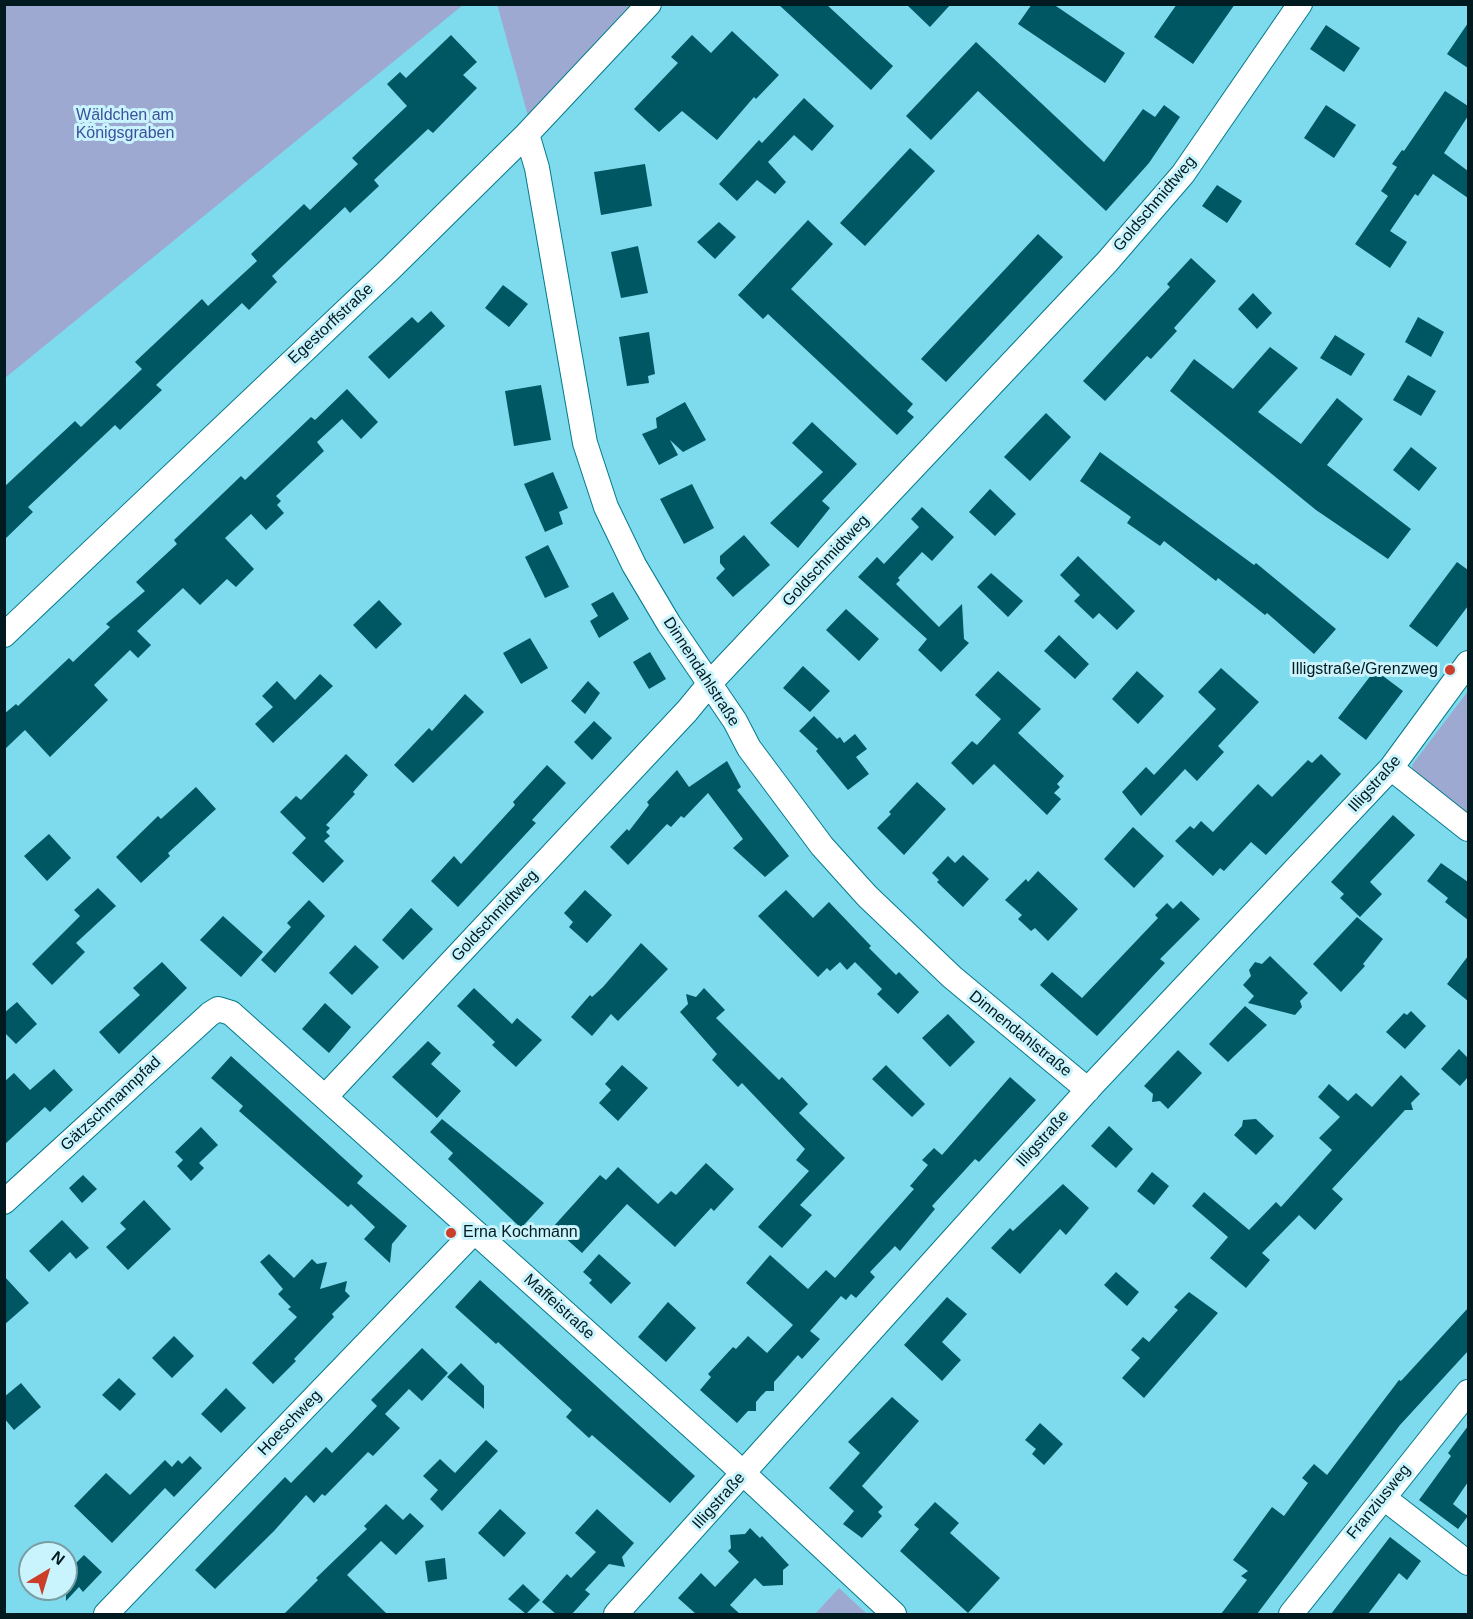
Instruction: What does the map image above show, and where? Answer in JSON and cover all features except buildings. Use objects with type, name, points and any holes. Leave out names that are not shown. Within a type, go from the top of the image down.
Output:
[{"type":"street","name":"Egestorffstraße","points":[[4,635],[389,270],[527,134],[649,4]]},
{"type":"street","name":"Goldschmidtweg","points":[[326,1096],[687,711],[710,683],[1114,254],[1183,174],[1300,4]]},
{"type":"street","name":"Dinnendahlstraße","points":[[527,134],[537,168],[569,359],[591,468],[634,565],[669,624],[785,800],[867,896],[977,999],[1088,1090]]},
{"type":"street","name":"Illigstraße","points":[[616,1614],[1088,1090],[1391,768],[1468,663]]},
{"type":"street","points":[[1391,768],[1468,829]]},
{"type":"street","name":"Maffeistraße","points":[[218,1009],[231,1013],[326,1096],[743,1473],[894,1614]]},
{"type":"street","name":"Gätzschmannpfad","points":[[4,1202],[218,1009]]},
{"type":"street","name":"Hoeschweg","points":[[106,1614],[474,1232]]},
{"type":"street","name":"Franziusweg","points":[[1291,1614],[1468,1392]]},
{"type":"street","points":[[1384,1498],[1468,1563]]},
{"type":"green space","name":"Wäldchen am Königsgraben","points":[[5,4],[463,4],[463,5],[5,378]]},
{"type":"green space","points":[[497,4],[630,5],[528,116]]},
{"type":"green space","points":[[1468,691],[1468,816],[1413,771],[1412,765]]},
{"type":"green space","points":[[839,1588],[867,1614],[815,1614]]},
{"type":"place","name":"Illigstraße/Grenzweg","points":[[1450,670]]},
{"type":"place","name":"Erna Kochmann","points":[[451,1233]]}]
